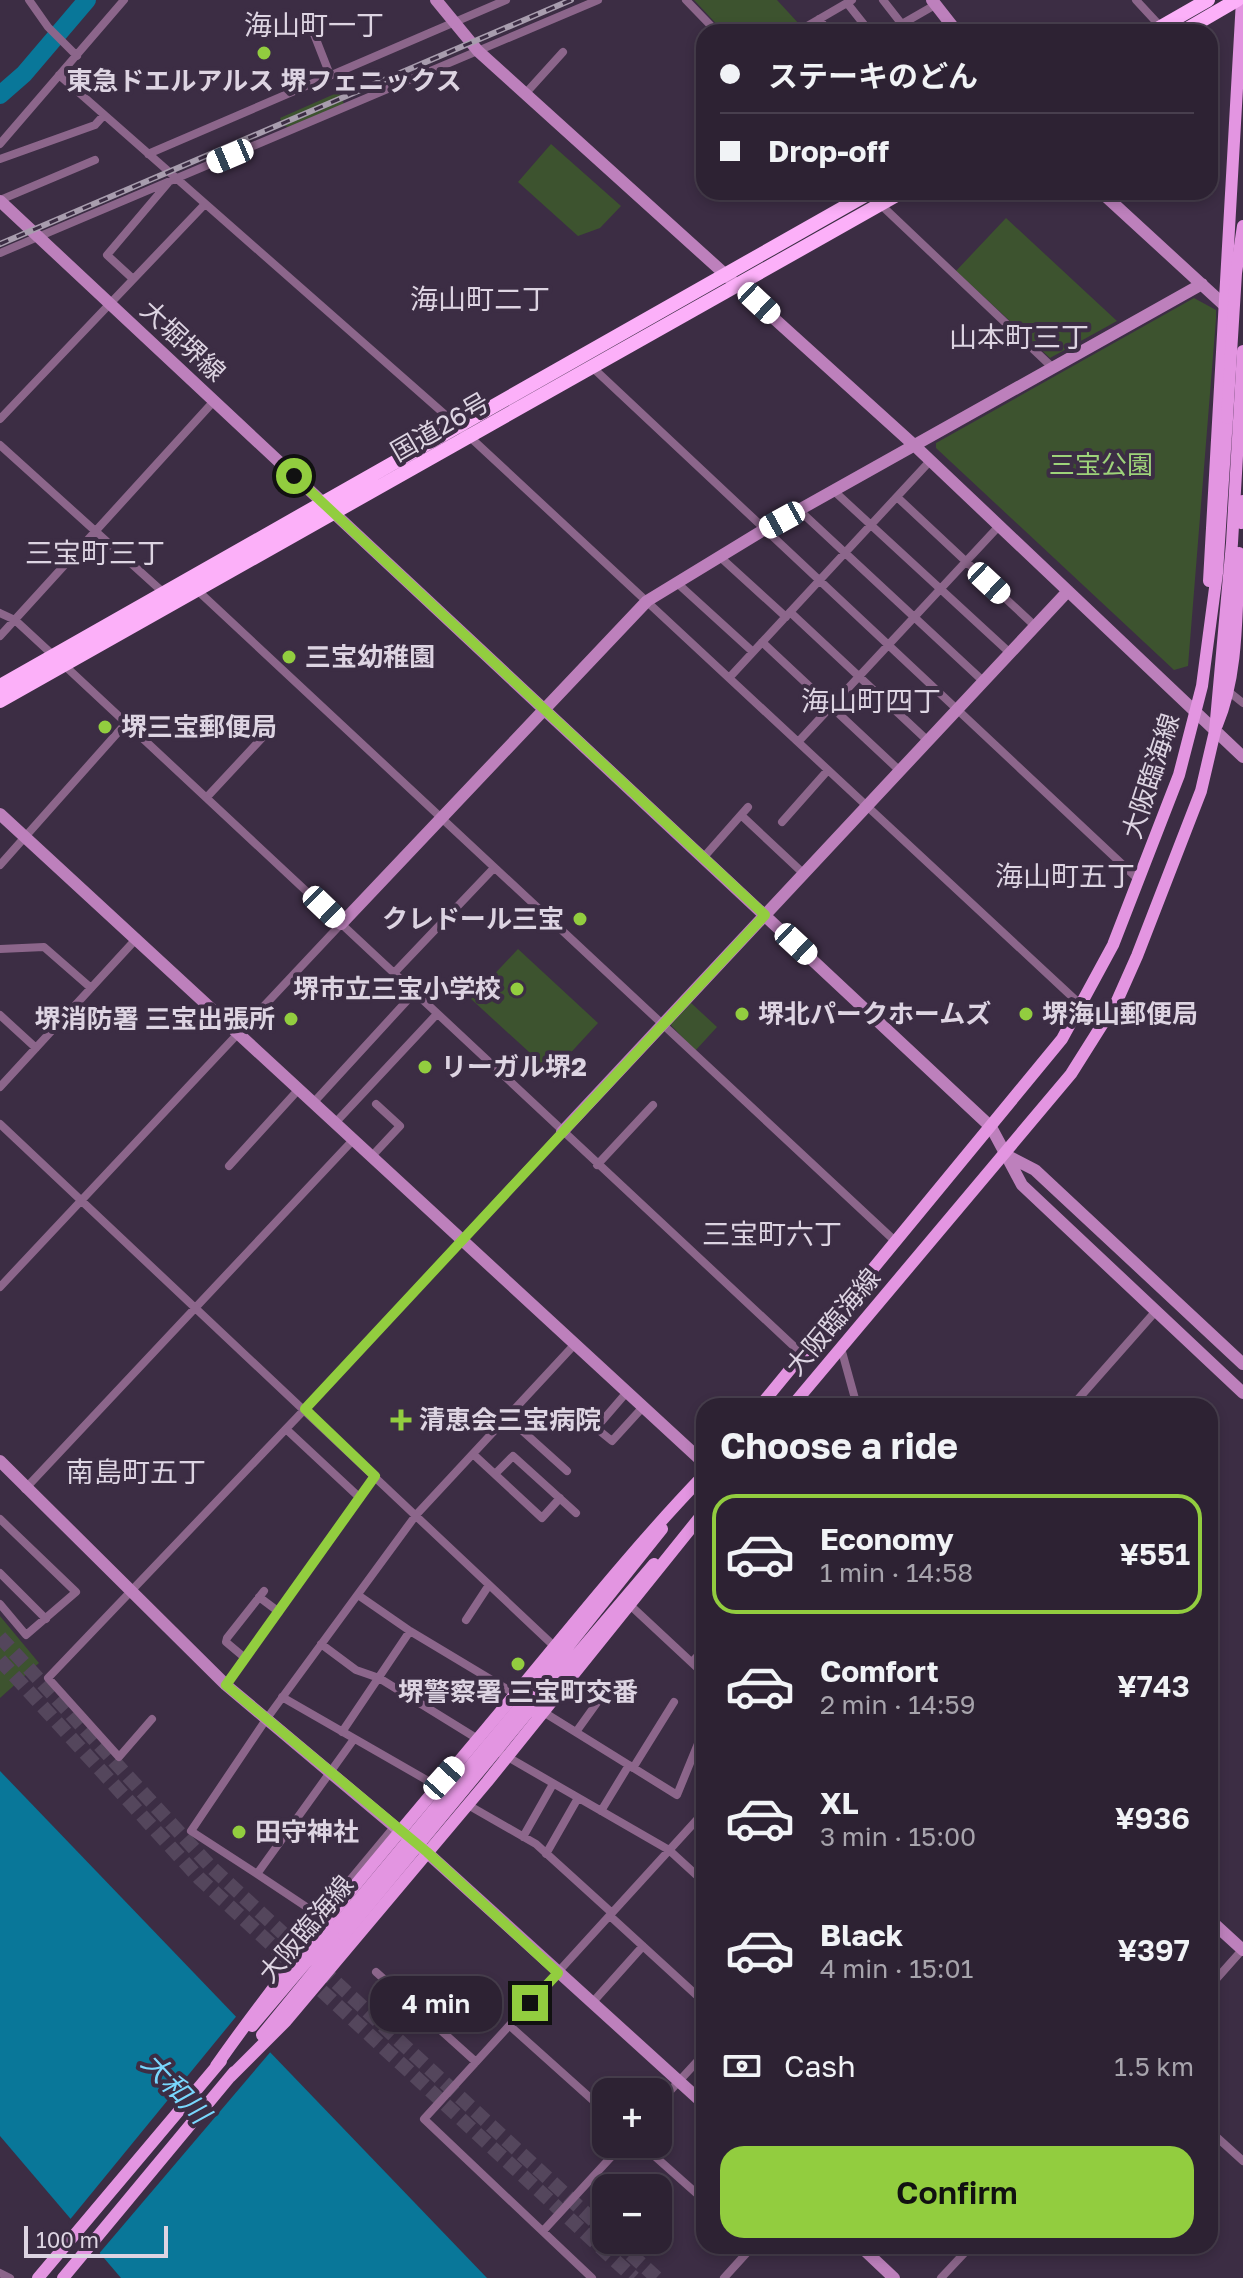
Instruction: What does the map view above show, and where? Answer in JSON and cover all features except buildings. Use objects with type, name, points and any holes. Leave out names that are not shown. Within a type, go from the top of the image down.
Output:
[{"type":"highway","points":[[1166,24],[1208,0]]},
{"type":"highway","points":[[1196,24],[1240,0]]},
{"type":"highway","name":"国道26号","points":[[0,701],[165,595],[322,502],[855,200]]},
{"type":"highway","name":"国道26号","points":[[0,686],[60,661],[335,515],[887,200]]},
{"type":"main road","points":[[1204,668],[1223,304],[1234,166],[1240,0]]},
{"type":"main road","name":"大阪臨海線","points":[[799,1398],[1071,1074],[1117,1001],[1201,791],[1215,731],[1232,543],[1236,273],[1243,226]]},
{"type":"main road","name":"大阪臨海線","points":[[766,1398],[1062,1039],[1113,945],[1179,775],[1195,713],[1217,573],[1232,419],[1243,351]]},
{"type":"main road","points":[[1215,731],[1238,651],[1243,501]]},
{"type":"main road","points":[[275,2010],[345,1897],[396,1829],[478,1739],[522,1703],[555,1647],[647,1534],[696,1484]]},
{"type":"main road","name":"大阪臨海線","points":[[69,2271],[230,2077],[275,2010],[696,1486]]},
{"type":"main road","name":"大阪臨海線","points":[[522,1703],[696,1518]]},
{"type":"main road","points":[[38,2278],[216,2066],[365,1927],[545,1713],[696,1521]]},
{"type":"street","points":[[29,0],[48,27],[77,56]]},
{"type":"street","points":[[0,144],[124,0]]},
{"type":"street","points":[[436,0],[478,51],[915,446],[1243,757]]},
{"type":"street","points":[[148,154],[506,0]]},
{"type":"street","points":[[0,253],[598,0]]},
{"type":"street","points":[[686,0],[709,24]]},
{"type":"street","points":[[883,0],[902,24],[934,2],[951,24]]},
{"type":"street","points":[[1136,0],[1153,24]]},
{"type":"street","points":[[811,24],[849,1],[865,24]]},
{"type":"street","points":[[819,19],[823,24]]},
{"type":"street","points":[[312,29],[330,75]]},
{"type":"street","points":[[525,94],[563,52]]},
{"type":"street","points":[[59,75],[148,154],[172,180],[205,204],[458,426],[1082,1006]]},
{"type":"street","points":[[0,159],[95,125],[104,115]]},
{"type":"street","points":[[0,200],[95,160]]},
{"type":"street","points":[[132,278],[107,255],[172,180]]},
{"type":"street","name":"大堀堺線","points":[[0,200],[991,1127]]},
{"type":"street","points":[[1110,200],[1223,304],[1243,327]]},
{"type":"street","points":[[0,419],[205,204]]},
{"type":"street","points":[[880,204],[1052,367]]},
{"type":"street","points":[[0,1287],[647,601],[765,529],[1202,284]]},
{"type":"street","points":[[592,367],[1139,880]]},
{"type":"street","points":[[0,636],[214,401]]},
{"type":"street","points":[[0,445],[165,595]]},
{"type":"street","points":[[729,678],[930,461]]},
{"type":"street","points":[[834,491],[1010,653]]},
{"type":"street","points":[[897,497],[1035,626]]},
{"type":"street","points":[[799,510],[983,681]]},
{"type":"street","points":[[798,742],[999,526]]},
{"type":"street","points":[[719,556],[859,676],[928,741]]},
{"type":"street","points":[[676,582],[753,652]]},
{"type":"street","points":[[197,590],[895,1241]]},
{"type":"street","points":[[152,1719],[119,1757],[48,1678],[305,1409],[1068,591]]},
{"type":"street","points":[[0,613],[15,620],[128,721],[436,1015],[801,1353]]},
{"type":"street","points":[[762,642],[900,771]]},
{"type":"street","points":[[1228,691],[1243,703]]},
{"type":"street","points":[[0,865],[128,721]]},
{"type":"street","points":[[207,797],[251,758],[275,724]]},
{"type":"street","points":[[782,822],[828,770]]},
{"type":"street","points":[[703,858],[748,807]]},
{"type":"street","points":[[0,814],[696,1456]]},
{"type":"street","points":[[741,815],[804,874]]},
{"type":"street","points":[[394,973],[493,869]]},
{"type":"street","points":[[0,1087],[137,938]]},
{"type":"street","points":[[0,949],[44,947],[91,988]]},
{"type":"street","points":[[314,1102],[414,993]]},
{"type":"street","points":[[0,1015],[36,1048]]},
{"type":"street","points":[[336,1122],[436,1015]]},
{"type":"street","points":[[229,1166],[262,1137],[299,1089]]},
{"type":"street","points":[[372,1156],[400,1126],[376,1104]]},
{"type":"street","points":[[597,1165],[653,1105]]},
{"type":"street","points":[[0,1124],[555,1647]]},
{"type":"street","points":[[991,1127],[1022,1185],[1243,1393]]},
{"type":"street","points":[[25,1489],[354,1139]]},
{"type":"street","points":[[1004,1154],[1035,1170],[1243,1364]]},
{"type":"street","points":[[1079,1398],[1155,1312]]},
{"type":"street","points":[[396,1829],[320,1916],[191,1831],[282,1697],[416,1515],[575,1344]]},
{"type":"street","points":[[841,1348],[855,1398]]},
{"type":"street","points":[[627,1392],[596,1428],[612,1441],[643,1407]]},
{"type":"street","points":[[507,1417],[567,1471]]},
{"type":"street","points":[[286,1429],[360,1498]]},
{"type":"street","points":[[473,1454],[542,1518],[560,1498]]},
{"type":"street","points":[[495,1474],[513,1456],[576,1513]]},
{"type":"street","points":[[0,1461],[25,1489],[265,1721],[427,1852],[696,2097]]},
{"type":"street","points":[[226,1685],[375,1476]]},
{"type":"street","points":[[0,1519],[76,1592],[26,1635],[0,1604]]},
{"type":"street","points":[[0,1573],[46,1619]]},
{"type":"street","points":[[466,1620],[489,1585]]},
{"type":"street","points":[[245,1658],[226,1642],[261,1594],[279,1612]]},
{"type":"street","points":[[358,1595],[522,1703]]},
{"type":"street","points":[[631,1606],[696,1666]]},
{"type":"street","points":[[342,1732],[410,1631]]},
{"type":"street","points":[[321,1644],[356,1670],[379,1678],[553,1784],[669,1850],[696,1875]]},
{"type":"street","points":[[692,1662],[696,1658]]},
{"type":"street","points":[[576,1732],[604,1693]]},
{"type":"street","points":[[282,1697],[437,1786]]},
{"type":"street","points":[[601,1811],[674,1702]]},
{"type":"street","points":[[545,1713],[677,1795],[696,1749]]},
{"type":"street","points":[[257,1874],[332,1774],[354,1739]]},
{"type":"street","points":[[523,1837],[553,1784]]},
{"type":"street","points":[[546,1854],[578,1798]]},
{"type":"street","points":[[468,1805],[546,1854],[696,1995]]},
{"type":"street","points":[[592,2278],[424,2119],[696,1822]]},
{"type":"street","points":[[1218,1927],[1243,1949],[1218,1977]]},
{"type":"street","points":[[592,2003],[643,1946]]},
{"type":"street","points":[[376,1972],[476,2062]]},
{"type":"street","points":[[510,2026],[592,2099]]},
{"type":"street","points":[[672,2089],[696,2063]]},
{"type":"street","points":[[1218,2138],[1242,2158]]},
{"type":"street","points":[[543,2231],[610,2158]]},
{"type":"street","points":[[657,2158],[696,2193]]},
{"type":"street","points":[[724,2278],[746,2254]]},
{"type":"street","points":[[868,2254],[894,2278]]},
{"type":"street","points":[[941,2278],[964,2254]]},
{"type":"street","points":[[0,2273],[10,2278]]},
{"type":"green space","points":[[694,0],[777,0],[799,24],[716,24]]},
{"type":"green space","points":[[339,92],[344,104],[288,127],[283,125],[280,118]]},
{"type":"green space","points":[[551,144],[621,206],[600,228],[578,236],[518,182]]},
{"type":"green space","points":[[1006,218],[1117,321],[1050,358],[956,271]]},
{"type":"green space","name":"三宝公園","points":[[1194,298],[1216,310],[1216,319],[1188,666],[1174,670],[936,448],[936,443]]},
{"type":"green space","points":[[518,949],[598,1023],[552,1073],[471,999]]},
{"type":"green space","points":[[690,1002],[717,1027],[695,1051],[670,1024]]},
{"type":"green space","points":[[0,1616],[39,1663],[0,1698]]},
{"type":"water","name":"大和川","points":[[0,1771],[487,2278],[121,2278],[0,2136]]},
{"type":"pier","points":[[239,2013],[273,2049],[97,2256],[68,2222]]},
{"type":"waterway","points":[[0,95],[24,74],[87,0]]},
{"type":"tunnel","points":[[0,1637],[211,1867],[592,2219]]},
{"type":"tunnel","points":[[0,1660],[199,1878],[634,2278]]},
{"type":"tunnel","points":[[630,2254],[657,2278]]},
{"type":"railway","points":[[0,244],[571,0]]},
{"type":"place","name":"東急ドエルアルス 堺フェニックス","points":[[264,53]]},
{"type":"place","name":"三宝幼稚園","points":[[289,657]]},
{"type":"place","name":"堺三宝郵便局","points":[[105,727]]},
{"type":"place","name":"クレドール三宝","points":[[580,919]]},
{"type":"place","name":"堺市立三宝小学校","points":[[517,989]]},
{"type":"place","name":"堺北パークホームズ","points":[[742,1014]]},
{"type":"place","name":"堺海山郵便局","points":[[1026,1014]]},
{"type":"place","name":"堺消防署 三宝出張所","points":[[291,1019]]},
{"type":"place","name":"リーガル堺2","points":[[425,1067]]},
{"type":"place","name":"清恵会三宝病院","points":[[401,1420]]},
{"type":"place","name":"堺警察署 三宝町交番","points":[[518,1664]]},
{"type":"place","name":"田守神社","points":[[239,1832]]},
{"type":"district","name":"海山町一丁","points":[[314,25]]},
{"type":"district","name":"海山町二丁","points":[[480,299]]},
{"type":"district","name":"山本町三丁","points":[[1019,337]]},
{"type":"district","name":"三宝町三丁","points":[[95,553]]},
{"type":"district","name":"海山町四丁","points":[[871,701]]},
{"type":"district","name":"海山町五丁","points":[[1065,876]]},
{"type":"district","name":"三宝町六丁","points":[[772,1234]]},
{"type":"district","name":"南島町五丁","points":[[136,1472]]},
{"type":"route","points":[[294,476],[765,915],[305,1409],[375,1476],[226,1685],[265,1721],[427,1852],[558,1973],[530,2003]]}]
